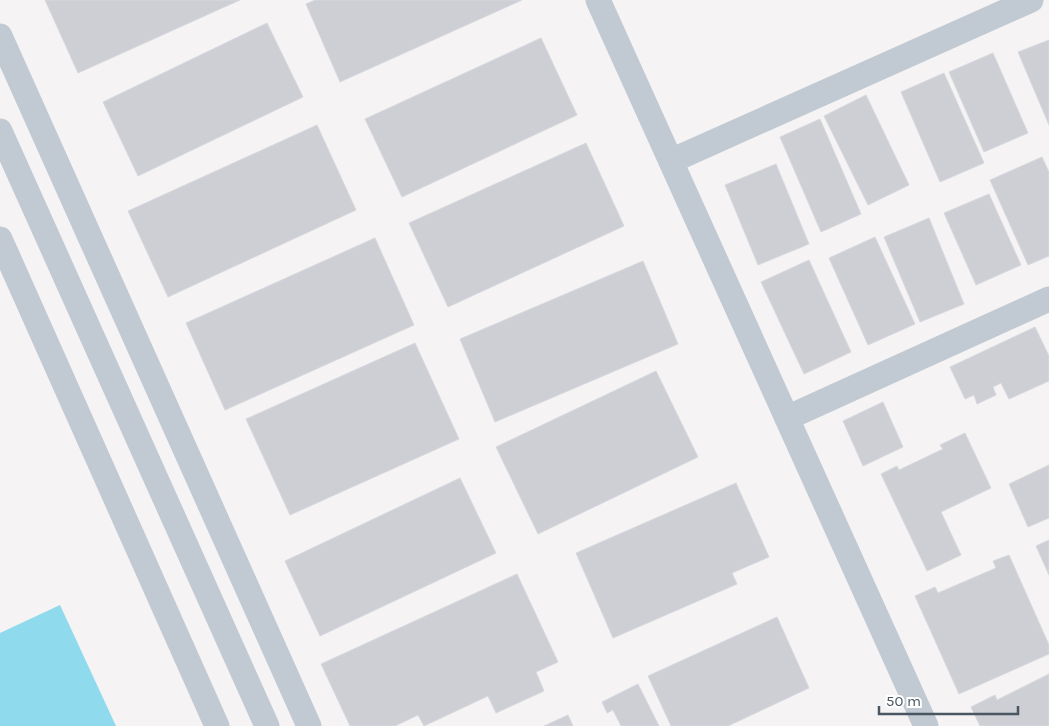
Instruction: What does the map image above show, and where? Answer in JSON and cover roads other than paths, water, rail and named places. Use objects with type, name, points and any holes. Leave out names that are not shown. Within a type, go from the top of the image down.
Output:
[{"type":"street","points":[[598,0],[926,726]]},
{"type":"street","points":[[671,161],[1031,0]]},
{"type":"street","points":[[0,36],[309,726]]},
{"type":"street","points":[[0,130],[267,726]]},
{"type":"street","points":[[0,239],[217,726]]},
{"type":"street","points":[[787,418],[1049,299]]},
{"type":"water","points":[[60,605],[116,726],[0,726],[0,633]]}]
